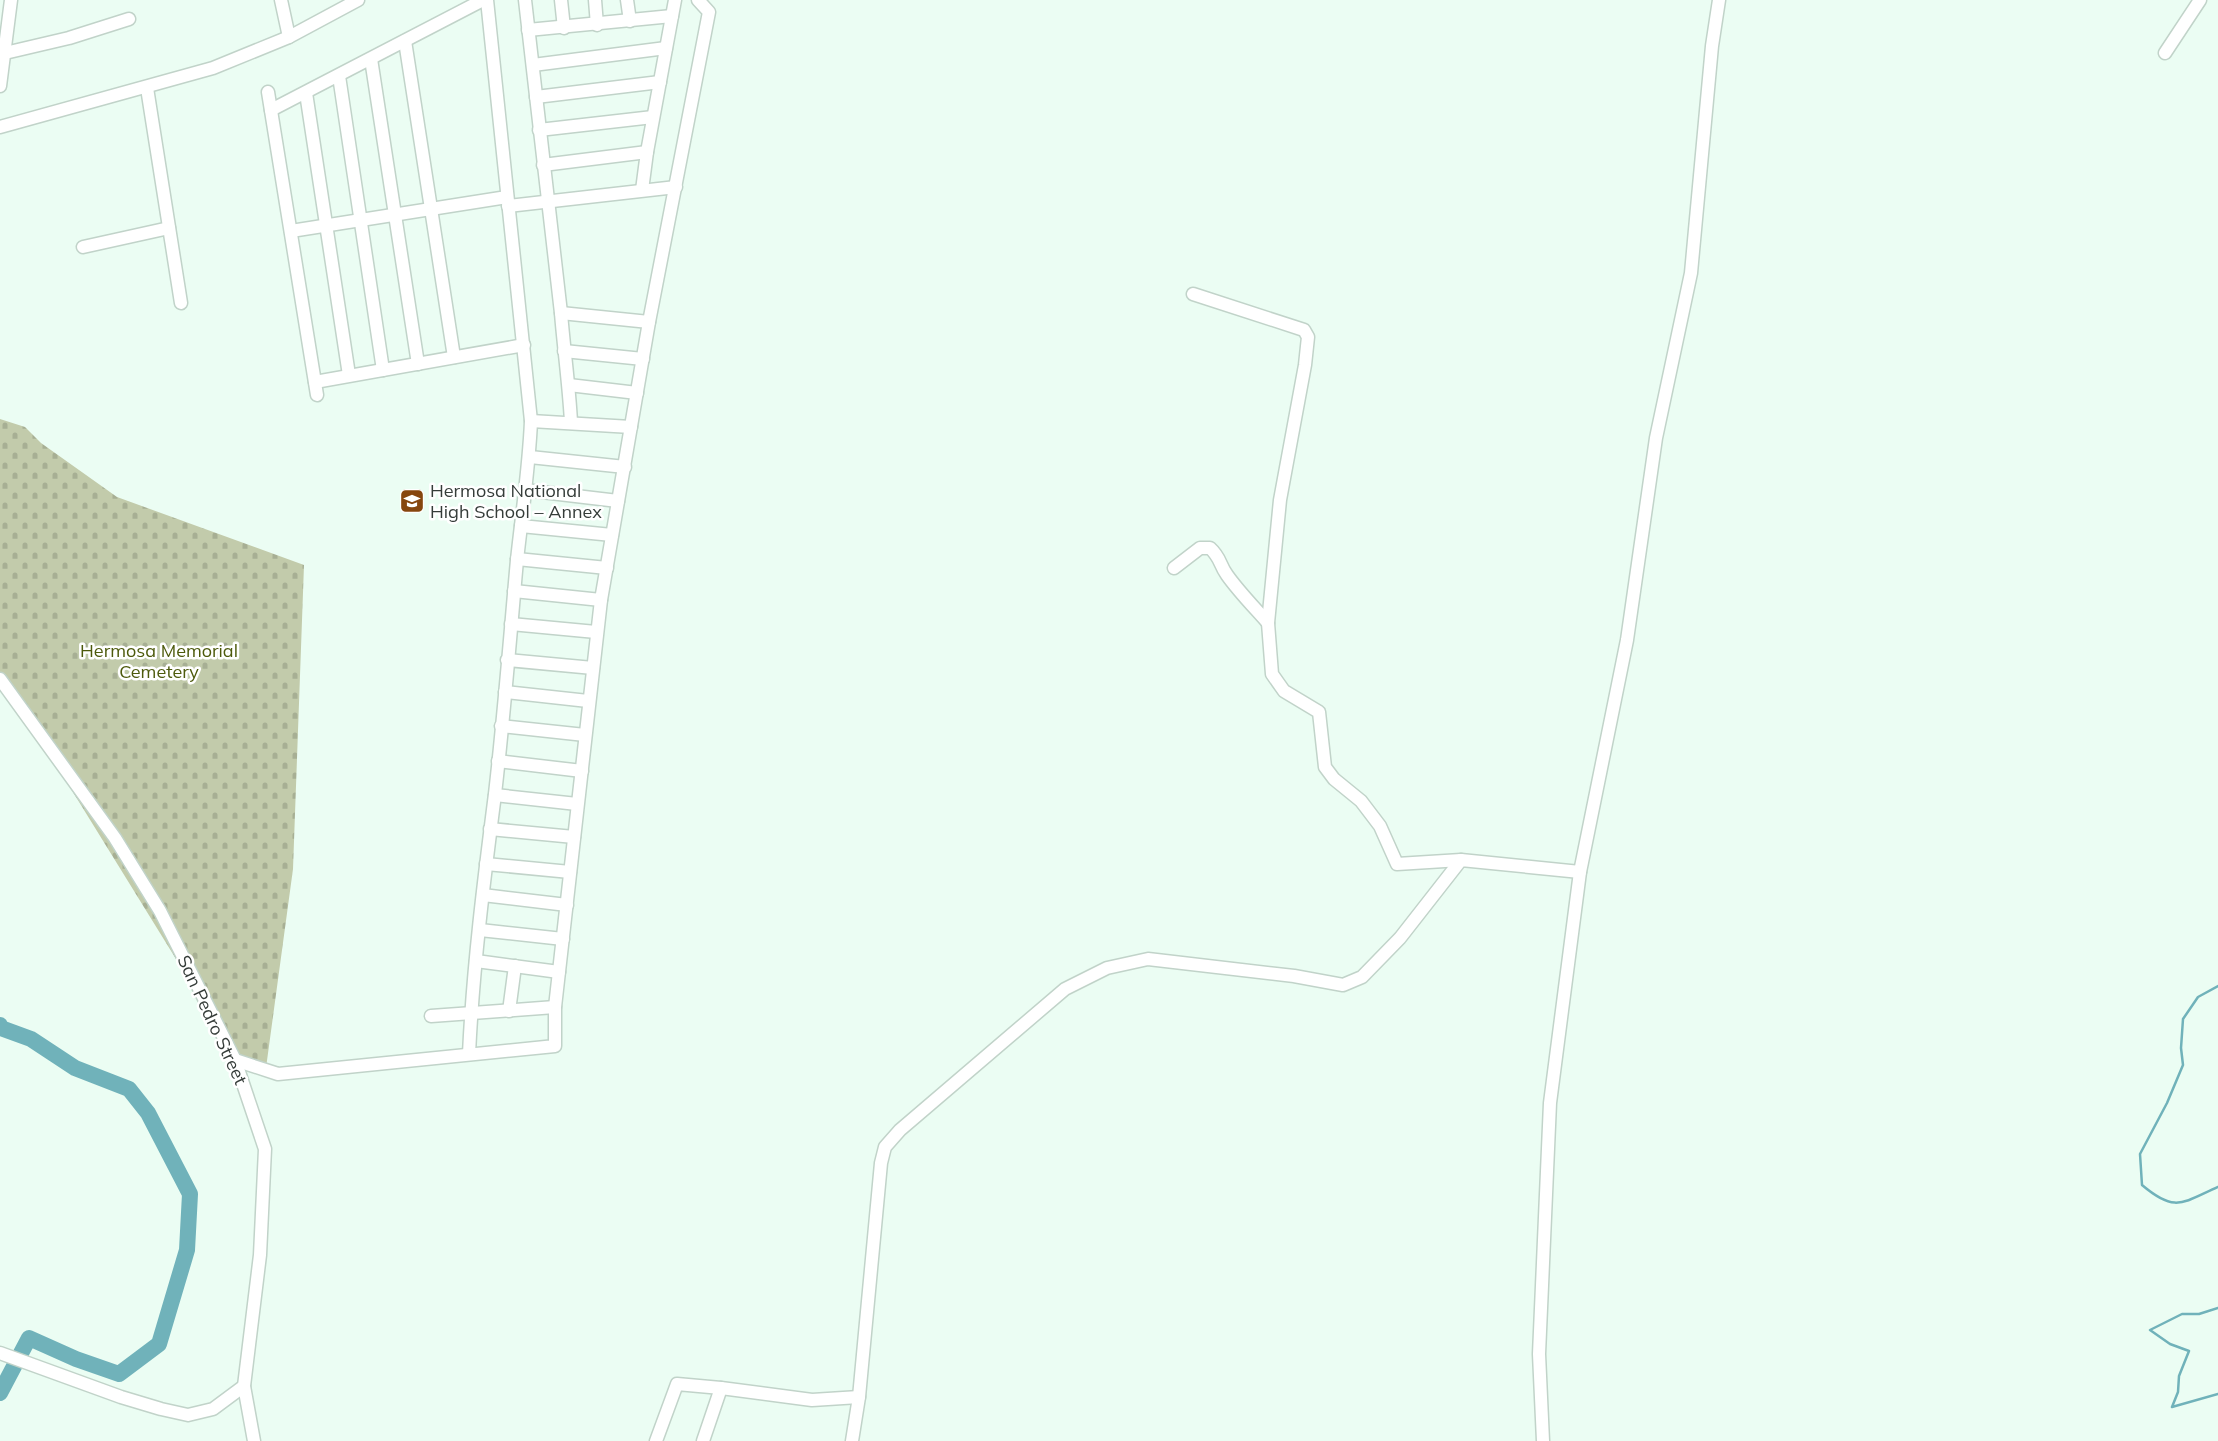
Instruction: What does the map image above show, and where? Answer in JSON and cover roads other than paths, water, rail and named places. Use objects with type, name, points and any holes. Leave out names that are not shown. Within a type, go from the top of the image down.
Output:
[{"type":"street","points":[[0,86],[11,0]]},
{"type":"street","points":[[281,0],[289,37]]},
{"type":"street","points":[[0,126],[147,88],[213,68],[289,37],[358,0]]},
{"type":"street","points":[[272,110],[482,0]]},
{"type":"street","points":[[469,1054],[476,961],[498,761],[517,559],[530,457],[531,421],[487,0]]},
{"type":"street","points":[[525,0],[569,384],[571,422]]},
{"type":"street","points":[[561,0],[564,28]]},
{"type":"street","points":[[595,0],[597,25]]},
{"type":"street","points":[[627,0],[630,21]]},
{"type":"street","points":[[642,190],[653,117],[675,0]]},
{"type":"street","points":[[235,1060],[278,1074],[555,1046],[559,972],[596,632],[649,322],[709,12],[698,0]]},
{"type":"street","points":[[1543,1441],[1539,1354],[1550,1103],[1580,872],[1627,640],[1656,438],[1691,273],[1712,46],[1720,0]]},
{"type":"street","points":[[2165,53],[2200,0]]},
{"type":"street","points":[[528,30],[597,25],[672,16]]},
{"type":"street","points":[[5,53],[68,38],[130,19]]},
{"type":"street","points":[[405,42],[454,357]]},
{"type":"street","points":[[533,65],[666,48]]},
{"type":"street","points":[[371,59],[418,364]]},
{"type":"street","points":[[339,76],[383,370]]},
{"type":"street","points":[[536,97],[660,82]]},
{"type":"street","points":[[147,88],[180,304]]},
{"type":"street","points":[[268,92],[317,395]]},
{"type":"street","points":[[306,92],[349,375]]},
{"type":"street","points":[[539,130],[653,117]]},
{"type":"street","points":[[543,165],[647,152]]},
{"type":"street","points":[[291,231],[431,209],[507,201],[547,201],[676,187]]},
{"type":"street","points":[[83,247],[169,228]]},
{"type":"street","points":[[1193,294],[1304,330],[1308,337],[1305,365],[1280,500],[1268,623],[1272,674],[1284,691],[1319,712],[1324,767],[1334,779],[1361,801],[1380,826],[1397,864],[1461,860],[1580,872]]},
{"type":"street","points":[[561,314],[649,322]]},
{"type":"street","points":[[315,382],[524,345]]},
{"type":"street","points":[[564,350],[643,359]]},
{"type":"street","points":[[569,384],[637,393]]},
{"type":"street","points":[[531,421],[631,427]]},
{"type":"street","points":[[530,457],[625,467]]},
{"type":"street","points":[[525,490],[618,501]]},
{"type":"street","points":[[521,526],[612,535]]},
{"type":"street","points":[[1174,568],[1200,548],[1210,548],[1219,556],[1225,572],[1234,584],[1268,623]]},
{"type":"street","points":[[517,559],[607,568]]},
{"type":"street","points":[[514,591],[601,600]]},
{"type":"street","points":[[511,624],[596,632]]},
{"type":"street","points":[[508,660],[593,668]]},
{"type":"street","name":"San Pedro Street","points":[[2,687],[115,838],[160,911],[235,1060],[265,1148],[260,1255],[244,1386],[254,1441]]},
{"type":"street","points":[[505,692],[588,701]]},
{"type":"street","points":[[501,726],[585,735]]},
{"type":"street","points":[[498,761],[582,771]]},
{"type":"street","points":[[494,795],[577,804]]},
{"type":"street","points":[[490,829],[574,837]]},
{"type":"street","points":[[852,1441],[859,1397],[881,1163],[885,1147],[900,1130],[1065,989],[1107,968],[1148,959],[1294,976],[1343,985],[1362,976],[1400,938],[1461,860]]},
{"type":"street","points":[[486,864],[570,872]]},
{"type":"street","points":[[483,895],[566,905]]},
{"type":"street","points":[[480,930],[563,939]]},
{"type":"street","points":[[476,961],[559,972]]},
{"type":"street","points":[[509,1011],[515,966]]},
{"type":"street","points":[[431,1016],[556,1006]]},
{"type":"street","points":[[0,1353],[121,1397],[188,1415],[212,1409],[244,1386]]},
{"type":"street","points":[[656,1441],[677,1384],[812,1400],[859,1397]]},
{"type":"street","points":[[703,1441],[721,1388]]},
{"type":"waterway","points":[[2218,986],[2198,997],[2183,1019],[2181,1048],[2183,1065],[2167,1103],[2140,1154],[2142,1185],[2163,1199],[2171,1202],[2187,1201],[2218,1187]]},
{"type":"waterway","points":[[0,1025],[1,1028],[31,1039],[75,1068],[129,1089],[148,1113],[190,1194],[187,1250],[159,1344],[119,1374],[76,1359],[29,1338],[0,1393]]},
{"type":"waterway","points":[[2218,1308],[2199,1314],[2182,1314],[2150,1330],[2170,1344],[2189,1351],[2179,1376],[2178,1392],[2172,1407],[2218,1394]]},
{"type":"place","name":"Hermosa National High School – Annex","points":[[412,501]]},
{"type":"park label","name":"Hermosa Memorial Cemetery","points":[[159,661]]}]
